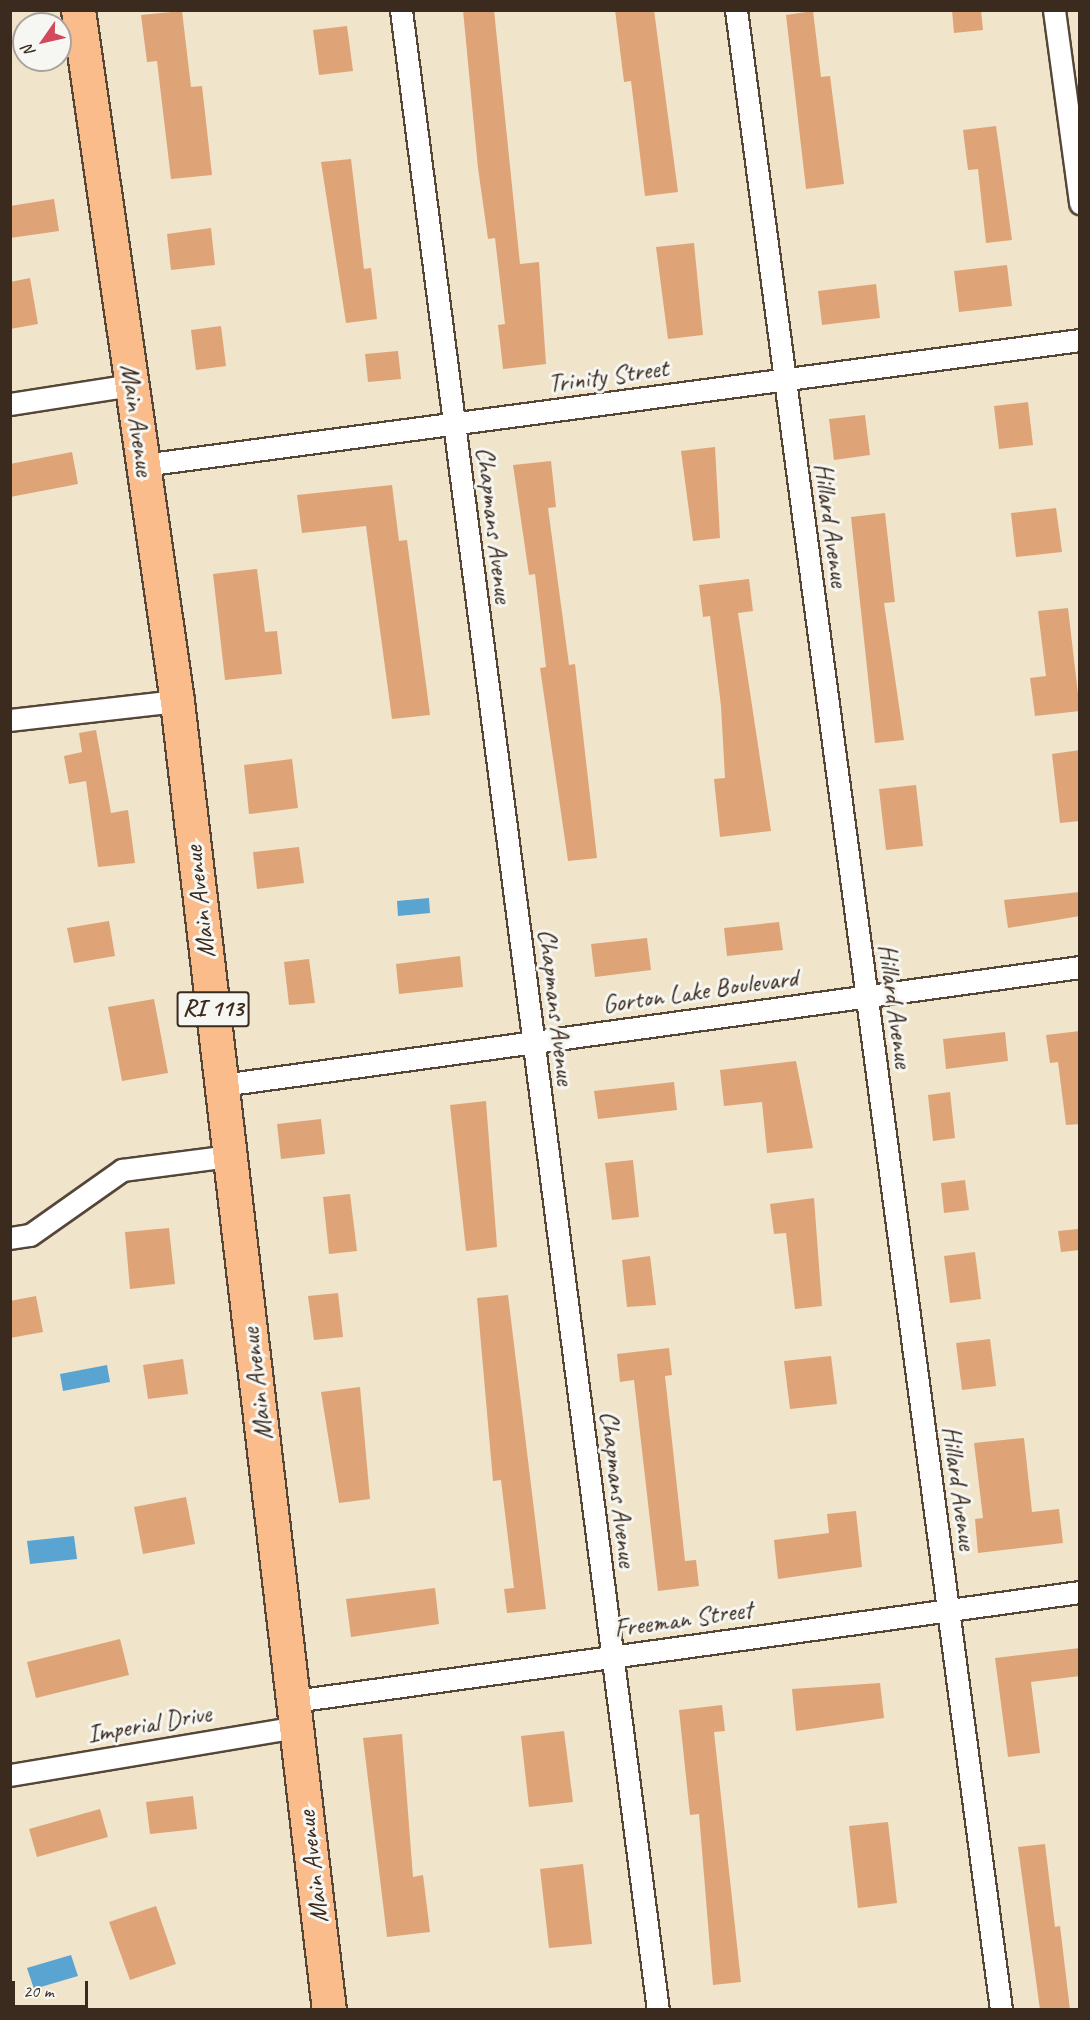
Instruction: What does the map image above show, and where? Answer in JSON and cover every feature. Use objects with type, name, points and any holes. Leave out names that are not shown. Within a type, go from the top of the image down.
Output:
[{"type":"main road","name":"Main Avenue","points":[[78,10],[177,701],[329,2010]]},
{"type":"street","name":"Chapmans Avenue","points":[[401,10],[658,2010]]},
{"type":"street","name":"Hillard Avenue","points":[[736,10],[1001,2010]]},
{"type":"street","points":[[1054,10],[1080,203]]},
{"type":"street","name":"Trinity Street","points":[[143,465],[1080,340]]},
{"type":"street","points":[[10,404],[132,385]]},
{"type":"street","points":[[10,720],[177,701]]},
{"type":"street","name":"Gorton Lake Boulevard","points":[[222,1084],[1080,967]]},
{"type":"street","points":[[10,1238],[30,1235],[122,1170],[230,1156]]},
{"type":"street","name":"Freeman Street","points":[[296,1714],[612,1657],[1080,1592]]},
{"type":"street","name":"Imperial Drive","points":[[10,1775],[296,1714]]},
{"type":"water","points":[[429,898],[430,913],[398,916],[397,901]]},
{"type":"water","points":[[107,1365],[110,1382],[63,1391],[60,1374]]},
{"type":"water","points":[[74,1536],[77,1559],[30,1564],[27,1541]]},
{"type":"water","points":[[71,1955],[78,1976],[34,1989],[27,1968]]},
{"type":"building","points":[[463,10],[494,10],[520,264],[539,262],[546,364],[503,369],[498,325],[505,324],[495,238],[488,239],[478,168]]},
{"type":"building","points":[[615,10],[654,10],[678,192],[645,196],[631,81],[624,82]]},
{"type":"building","points":[[952,10],[981,10],[983,30],[954,33]]},
{"type":"building","points":[[182,11],[191,87],[202,86],[212,175],[171,179],[157,61],[147,62],[141,15]]},
{"type":"building","points":[[813,11],[821,77],[830,76],[844,184],[806,189],[786,15]]},
{"type":"building","points":[[347,26],[353,71],[319,75],[313,30]]},
{"type":"building","points":[[996,126],[1012,240],[986,243],[978,169],[968,170],[963,130]]},
{"type":"building","points":[[351,159],[364,269],[371,268],[377,319],[346,323],[321,162]]},
{"type":"building","points":[[54,199],[59,231],[10,238],[10,206]]},
{"type":"building","points":[[211,228],[215,265],[171,270],[167,234]]},
{"type":"building","points":[[694,243],[703,335],[668,339],[656,247]]},
{"type":"building","points":[[1007,265],[1012,306],[959,312],[954,271]]},
{"type":"building","points":[[30,278],[38,324],[10,329],[10,282]]},
{"type":"building","points":[[876,284],[880,318],[822,325],[818,291]]},
{"type":"building","points":[[221,326],[226,366],[196,370],[191,330]]},
{"type":"building","points":[[398,351],[401,379],[368,382],[365,354]]},
{"type":"building","points":[[1028,402],[1033,445],[999,449],[994,406]]},
{"type":"building","points":[[865,415],[870,455],[834,460],[829,419]]},
{"type":"building","points":[[715,447],[720,538],[693,541],[681,451]]},
{"type":"building","points":[[72,452],[78,484],[10,497],[10,464]]},
{"type":"building","points":[[551,461],[556,507],[548,508],[569,665],[575,664],[597,858],[568,861],[540,668],[546,667],[535,574],[529,575],[513,465]]},
{"type":"building","points":[[392,485],[399,541],[407,540],[430,715],[392,719],[366,526],[302,533],[297,495]]},
{"type":"building","points":[[1056,508],[1062,552],[1016,557],[1011,513]]},
{"type":"building","points":[[885,513],[895,602],[884,603],[904,740],[875,743],[851,517]]},
{"type":"building","points":[[257,569],[265,632],[277,631],[282,674],[225,680],[213,574]]},
{"type":"building","points":[[749,579],[753,611],[738,613],[771,831],[720,837],[714,779],[725,778],[721,706],[710,616],[703,617],[699,585]]},
{"type":"building","points":[[1068,608],[1080,711],[1035,716],[1030,678],[1046,676],[1038,611]]},
{"type":"building","points":[[96,730],[111,813],[128,810],[135,863],[98,867],[86,781],[69,784],[64,756],[82,752],[79,733]]},
{"type":"building","points":[[1080,750],[1080,821],[1060,823],[1052,754]]},
{"type":"building","points":[[292,759],[298,808],[249,814],[244,765]]},
{"type":"building","points":[[916,785],[923,846],[886,850],[879,789]]},
{"type":"building","points":[[299,847],[304,883],[257,889],[253,852]]},
{"type":"building","points":[[1080,892],[1080,916],[1008,928],[1004,900]]},
{"type":"building","points":[[109,921],[115,956],[74,963],[67,928]]},
{"type":"building","points":[[779,922],[783,950],[727,956],[724,928]]},
{"type":"building","points":[[647,938],[651,970],[595,977],[591,944]]},
{"type":"building","points":[[460,956],[463,987],[399,994],[396,964]]},
{"type":"building","points":[[309,959],[315,1003],[289,1005],[284,962]]},
{"type":"building","points":[[154,999],[168,1073],[122,1081],[108,1007]]},
{"type":"building","points":[[1080,1031],[1080,1124],[1066,1125],[1058,1062],[1050,1063],[1046,1035]]},
{"type":"building","points":[[1005,1032],[1008,1061],[946,1069],[943,1039]]},
{"type":"building","points":[[796,1061],[813,1148],[767,1153],[762,1102],[724,1106],[720,1070]]},
{"type":"building","points":[[674,1082],[677,1110],[598,1119],[594,1091]]},
{"type":"building","points":[[950,1092],[955,1138],[933,1141],[928,1095]]},
{"type":"building","points":[[486,1101],[497,1247],[466,1251],[450,1105]]},
{"type":"building","points":[[321,1119],[325,1154],[281,1159],[277,1124]]},
{"type":"building","points":[[633,1160],[639,1217],[612,1220],[605,1163]]},
{"type":"building","points":[[965,1180],[969,1210],[944,1213],[941,1183]]},
{"type":"building","points":[[350,1194],[357,1251],[329,1254],[323,1197]]},
{"type":"building","points":[[814,1198],[822,1306],[795,1309],[786,1233],[774,1234],[770,1204]]},
{"type":"building","points":[[169,1228],[175,1284],[130,1289],[125,1232]]},
{"type":"building","points":[[1078,1229],[1080,1250],[1061,1252],[1058,1231]]},
{"type":"building","points":[[975,1252],[981,1299],[950,1303],[944,1256]]},
{"type":"building","points":[[650,1256],[656,1305],[627,1307],[622,1260]]},
{"type":"building","points":[[338,1293],[343,1337],[314,1340],[308,1296]]},
{"type":"building","points":[[508,1295],[546,1609],[507,1613],[504,1589],[514,1588],[501,1480],[493,1481],[477,1298]]},
{"type":"building","points":[[36,1296],[43,1332],[10,1338],[10,1301]]},
{"type":"building","points":[[990,1339],[996,1386],[962,1390],[956,1343]]},
{"type":"building","points":[[669,1348],[672,1375],[665,1376],[685,1561],[696,1560],[699,1586],[658,1591],[634,1380],[620,1382],[617,1354]]},
{"type":"building","points":[[831,1356],[837,1404],[790,1409],[784,1361]]},
{"type":"building","points":[[183,1359],[188,1394],[148,1399],[143,1365]]},
{"type":"building","points":[[360,1387],[370,1499],[339,1503],[321,1392]]},
{"type":"building","points":[[1024,1438],[1032,1512],[1059,1509],[1063,1543],[978,1553],[975,1519],[983,1518],[974,1443]]},
{"type":"building","points":[[186,1497],[195,1544],[143,1554],[134,1507]]},
{"type":"building","points":[[856,1511],[862,1567],[778,1579],[774,1540],[829,1533],[827,1514]]},
{"type":"building","points":[[435,1588],[439,1624],[351,1637],[346,1599]]},
{"type":"building","points":[[120,1639],[129,1675],[36,1698],[27,1662]]},
{"type":"building","points":[[1080,1648],[1080,1676],[1031,1682],[1040,1753],[1008,1757],[995,1658]]},
{"type":"building","points":[[880,1683],[884,1718],[796,1731],[792,1689]]},
{"type":"building","points":[[722,1705],[725,1731],[714,1732],[741,1982],[713,1985],[699,1814],[690,1815],[679,1710]]},
{"type":"building","points":[[564,1731],[573,1802],[529,1807],[521,1736]]},
{"type":"building","points":[[402,1734],[413,1877],[423,1875],[430,1932],[387,1937],[363,1738]]},
{"type":"building","points":[[193,1796],[197,1829],[150,1834],[146,1802]]},
{"type":"building","points":[[100,1809],[108,1837],[37,1857],[29,1829]]},
{"type":"building","points":[[888,1822],[897,1903],[858,1908],[849,1826]]},
{"type":"building","points":[[1045,1844],[1055,1927],[1060,1926],[1070,2010],[1040,2010],[1018,1847]]},
{"type":"building","points":[[583,1864],[592,1944],[549,1948],[540,1869]]},
{"type":"building","points":[[156,1906],[176,1964],[130,1980],[109,1922]]}]
